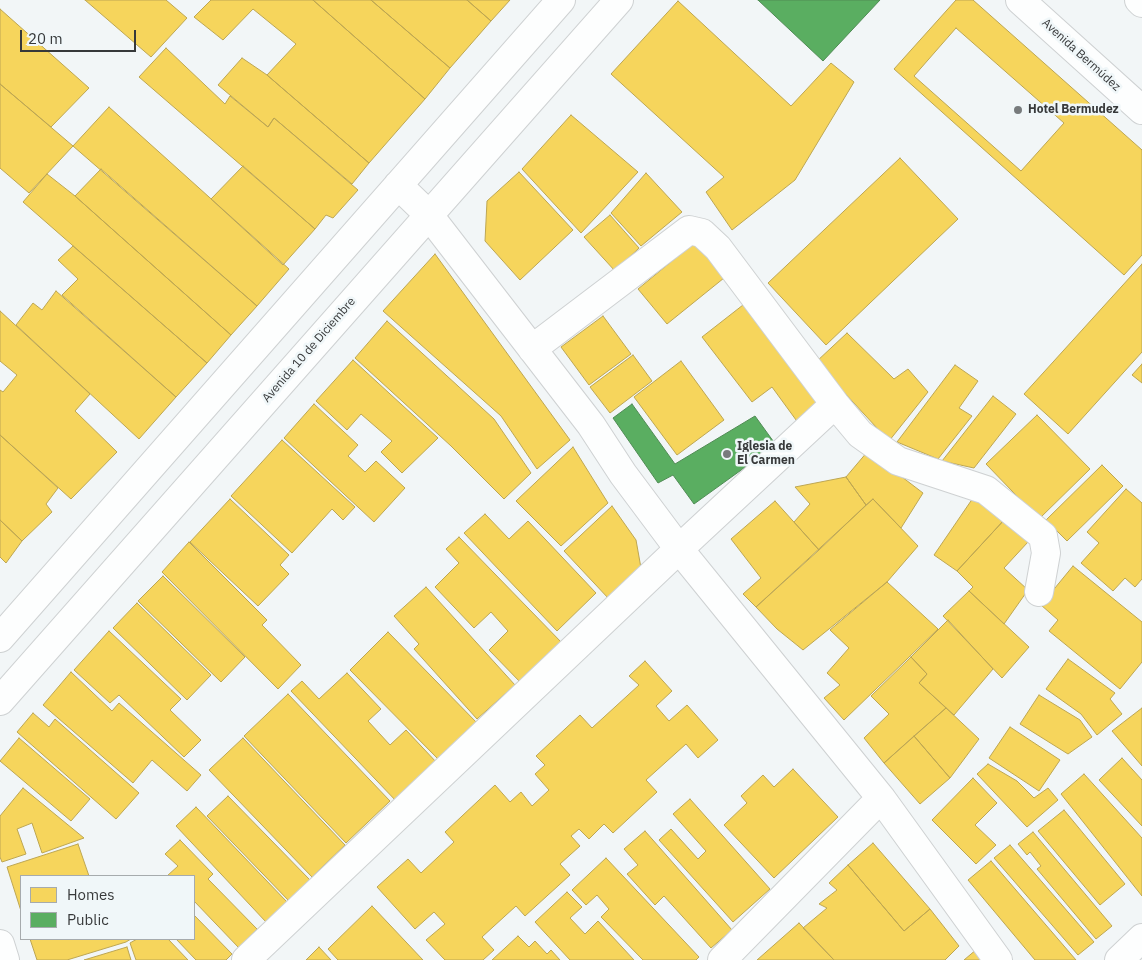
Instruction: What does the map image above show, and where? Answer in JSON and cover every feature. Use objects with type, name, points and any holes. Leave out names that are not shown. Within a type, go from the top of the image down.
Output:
[{"type":"street","points":[[0,638],[562,0]]},
{"type":"street","name":"Avenida 10 de Diciembre","points":[[0,701],[428,214],[619,0]]},
{"type":"street","name":"Avenida Bermúdez","points":[[1020,0],[1142,110]]},
{"type":"street","points":[[1139,0],[1142,3]]},
{"type":"street","points":[[398,185],[428,214],[591,425],[623,474],[679,549],[881,798],[998,960]]},
{"type":"street","points":[[532,349],[689,230],[702,233],[718,248],[835,404],[860,434],[898,460],[986,490],[1043,536],[1046,553],[1038,592]]},
{"type":"street","points":[[246,960],[679,549],[835,404]]},
{"type":"street","points":[[722,960],[881,798]]},
{"type":"street","points":[[1118,960],[1142,938]]},
{"type":"street","points":[[0,944],[5,960]]},
{"type":"building: Homes","points":[[85,0],[166,0],[187,18],[151,57]]},
{"type":"building: Homes","points":[[211,0],[313,0],[425,99],[369,163],[267,75],[296,44],[253,9],[223,40],[194,17]]},
{"type":"building: Homes","points":[[313,0],[371,0],[450,68],[425,99]]},
{"type":"building: Homes","points":[[371,0],[467,0],[491,21],[450,68]]},
{"type":"building: Homes","points":[[467,0],[510,0],[491,21]]},
{"type":"building: Homes","name":"Hotel Bermudez","points":[[956,0],[973,0],[1142,150],[1142,255],[1124,275],[894,69]]},
{"type":"building: Homes","points":[[678,1],[791,106],[831,63],[854,82],[795,180],[732,230],[706,192],[724,177],[611,74]]},
{"type":"building: Homes","points":[[0,9],[89,88],[51,127],[0,84]]},
{"type":"building: Homes","points":[[956,28],[1064,123],[1021,171],[914,76]]},
{"type":"building: Homes","points":[[166,48],[225,104],[230,96],[268,127],[274,118],[358,190],[333,218],[326,215],[315,229],[139,77]]},
{"type":"building: Homes","points":[[242,58],[267,75],[369,163],[352,184],[274,118],[268,127],[218,85]]},
{"type":"building: Homes","points":[[0,84],[73,146],[29,193],[0,168]]},
{"type":"building: Homes","points":[[109,107],[289,269],[257,306],[73,146]]},
{"type":"building: Homes","points":[[571,115],[638,172],[581,233],[522,169]]},
{"type":"building: Homes","points":[[900,158],[958,219],[826,345],[768,283]]},
{"type":"building: Homes","points":[[243,166],[315,229],[283,265],[211,199]]},
{"type":"building: Homes","points":[[101,169],[257,306],[231,335],[75,196]]},
{"type":"building: Homes","points":[[519,172],[573,230],[520,280],[485,241],[487,201]]},
{"type":"building: Homes","points":[[646,173],[682,212],[641,246],[611,213]]},
{"type":"building: Homes","points":[[47,174],[75,196],[231,335],[207,363],[23,202]]},
{"type":"building: Homes","points":[[610,215],[639,248],[615,271],[584,237]]},
{"type":"building: Homes","points":[[695,242],[724,278],[667,324],[638,289]]},
{"type":"building: Homes","points":[[73,246],[207,363],[176,397],[62,295],[78,279],[58,260]]},
{"type":"building: Homes","points":[[435,254],[570,440],[537,469],[501,416],[383,311]]},
{"type":"building: Homes","points":[[1142,264],[1142,352],[1068,434],[1024,394]]},
{"type":"building: Homes","points":[[56,291],[176,397],[139,439],[16,325],[33,303],[42,310]]},
{"type":"building: Homes","points":[[743,305],[821,408],[799,424],[772,387],[752,402],[702,337]]},
{"type":"building: Homes","points":[[0,311],[90,394],[75,411],[117,452],[71,499],[0,435],[0,390],[3,392],[17,375],[0,361]]},
{"type":"building: Homes","points":[[603,316],[631,354],[589,385],[561,347]]},
{"type":"building: Homes","points":[[387,321],[494,419],[531,473],[504,499],[451,446],[355,358]]},
{"type":"building: Homes","points":[[847,333],[894,379],[908,369],[928,392],[889,441],[816,362]]},
{"type":"building: Homes","points":[[633,355],[652,381],[610,413],[590,387]]},
{"type":"building: Homes","points":[[353,360],[438,438],[402,473],[381,452],[392,441],[361,414],[347,430],[316,401]]},
{"type":"building: Homes","points":[[681,361],[724,420],[677,455],[634,397]]},
{"type":"building: Homes","points":[[1142,364],[1142,383],[1132,375]]},
{"type":"building: Homes","points":[[955,365],[978,381],[959,408],[972,416],[938,459],[897,442]]},
{"type":"building: Homes","points":[[993,396],[1016,414],[974,468],[942,461]]},
{"type":"building: Homes","points":[[314,404],[358,445],[348,456],[365,472],[376,461],[405,488],[374,522],[284,438]]},
{"type":"building: Homes","points":[[1037,415],[1090,469],[1039,519],[986,464]]},
{"type":"building: Homes","points":[[0,435],[58,488],[46,504],[52,512],[22,541],[0,520]]},
{"type":"building: Homes","points":[[282,440],[355,507],[343,520],[332,509],[292,553],[231,496]]},
{"type":"building: Homes","points":[[573,447],[608,503],[561,546],[516,501]]},
{"type":"building: Homes","points":[[868,451],[923,493],[901,528],[873,499],[866,505],[846,477]]},
{"type":"building: Homes","points":[[1102,465],[1123,486],[1067,541],[1046,520]]},
{"type":"building: Homes","points":[[846,477],[866,505],[819,550],[794,522],[810,504],[795,487]]},
{"type":"building: Homes","points":[[1126,489],[1142,503],[1142,579],[1135,587],[1125,578],[1113,591],[1081,563],[1099,543],[1087,532]]},
{"type":"building: Homes","points":[[973,498],[1005,519],[957,571],[934,555]]},
{"type":"building: Homes","points":[[230,499],[289,555],[280,565],[289,574],[258,606],[190,542]]},
{"type":"building: Homes","points":[[873,499],[918,546],[887,582],[803,650],[777,629],[756,607]]},
{"type":"building: Homes","points":[[775,501],[819,550],[756,607],[743,594],[761,578],[731,539]]},
{"type":"building: Homes","points":[[612,506],[636,540],[641,568],[609,599],[564,551]]},
{"type":"building: Homes","points":[[485,514],[509,539],[528,521],[596,593],[557,631],[464,533]]},
{"type":"building: Homes","points":[[1005,519],[1028,542],[1004,568],[1028,590],[1004,624],[969,591],[973,587],[957,571]]},
{"type":"building: Homes","points":[[0,520],[22,541],[6,563],[0,557]]},
{"type":"building: Homes","points":[[459,537],[563,644],[522,684],[489,650],[508,631],[491,612],[474,628],[435,587],[459,563],[446,549]]},
{"type":"building: Homes","points":[[189,542],[267,620],[262,625],[301,665],[278,689],[162,572]]},
{"type":"building: Homes","points":[[1073,566],[1142,622],[1142,662],[1120,689],[1049,631],[1058,620],[1041,605]]},
{"type":"building: Homes","points":[[163,576],[245,657],[221,682],[138,601]]},
{"type":"building: Homes","points":[[887,582],[938,629],[844,720],[824,698],[840,685],[827,673],[849,648],[830,630]]},
{"type":"building: Homes","points":[[426,587],[515,685],[477,719],[414,649],[419,644],[394,616]]},
{"type":"building: Homes","points":[[969,591],[1029,647],[1002,678],[943,616]]},
{"type":"building: Homes","points":[[137,603],[211,675],[187,700],[113,628]]},
{"type":"building: Homes","points":[[948,620],[993,669],[954,715],[919,683],[927,674],[911,657]]},
{"type":"building: Homes","points":[[109,631],[181,699],[170,710],[201,740],[184,757],[119,695],[110,703],[74,670]]},
{"type":"building: Homes","points":[[388,632],[479,725],[441,762],[350,670]]},
{"type":"building: Homes","points":[[911,657],[927,674],[919,683],[946,708],[884,763],[864,738],[889,714],[871,696]]},
{"type":"building: Homes","points":[[1068,659],[1115,693],[1110,699],[1122,714],[1097,735],[1081,714],[1046,689]]},
{"type":"building: Homes","points":[[645,661],[672,691],[656,706],[669,721],[687,705],[718,740],[698,758],[686,744],[646,780],[657,792],[613,833],[604,824],[589,839],[579,829],[571,836],[580,846],[560,864],[570,875],[525,916],[516,906],[482,937],[494,950],[483,960],[445,960],[426,940],[445,924],[434,912],[415,929],[377,887],[408,859],[421,873],[454,842],[445,832],[495,785],[510,802],[521,792],[532,806],[549,790],[535,774],[545,765],[536,756],[580,715],[592,728],[639,685],[629,676]]},
{"type":"building: Homes","points":[[71,672],[112,711],[119,703],[201,775],[187,791],[152,760],[133,783],[43,705]]},
{"type":"building: Homes","points":[[347,673],[381,709],[368,721],[390,745],[406,730],[438,764],[398,803],[291,691],[302,681],[319,699]]},
{"type":"building: Homes","points":[[288,694],[390,801],[346,843],[244,736]]},
{"type":"building: Homes","points":[[1039,695],[1080,720],[1092,737],[1068,754],[1020,724]]},
{"type":"building: Homes","points":[[946,708],[979,739],[950,778],[914,736]]},
{"type":"building: Homes","points":[[1142,708],[1142,766],[1112,731]]},
{"type":"building: Homes","points":[[33,713],[49,727],[55,719],[139,793],[116,819],[17,732]]},
{"type":"building: Homes","points":[[1010,727],[1060,760],[1039,791],[989,758]]},
{"type":"building: Homes","points":[[914,736],[950,778],[920,804],[884,763]]},
{"type":"building: Homes","points":[[19,738],[90,799],[71,821],[0,761]]},
{"type":"building: Homes","points":[[243,738],[345,845],[312,877],[209,770]]},
{"type":"building: Homes","points":[[1122,758],[1142,780],[1142,826],[1099,780]]},
{"type":"building: Homes","points":[[988,764],[1017,781],[1034,798],[1048,788],[1058,800],[1027,827],[977,774]]},
{"type":"building: Homes","points":[[793,769],[838,817],[774,878],[724,825],[747,803],[741,796],[763,775],[774,787]]},
{"type":"building: Homes","points":[[1084,774],[1142,838],[1142,896],[1061,794]]},
{"type":"building: Homes","points":[[973,778],[997,803],[975,825],[996,845],[976,864],[932,820]]},
{"type":"building: Homes","points":[[23,788],[84,838],[42,853],[32,823],[17,829],[26,854],[2,862],[0,857],[0,816]]},
{"type":"building: Homes","points":[[228,796],[310,880],[289,901],[207,816]]},
{"type":"building: Homes","points":[[690,799],[770,889],[733,922],[659,840],[671,829],[698,859],[706,851],[673,814]]},
{"type":"building: Homes","points":[[196,807],[287,902],[266,922],[176,826]]},
{"type":"building: Homes","points":[[1064,810],[1125,884],[1100,905],[1038,831]]},
{"type":"building: Homes","points":[[645,831],[732,930],[711,948],[664,896],[655,905],[627,874],[638,865],[624,849]]},
{"type":"building: Homes","points":[[1033,832],[1112,926],[1096,939],[1037,869],[1041,866],[1030,852],[1027,855],[1018,844]]},
{"type":"building: Homes","points":[[180,840],[213,874],[208,879],[257,929],[239,948],[195,902],[195,875],[168,875],[178,866],[165,854]]},
{"type":"building: Homes","points":[[873,843],[930,909],[904,931],[848,865]]},
{"type":"building: Homes","points":[[78,844],[89,875],[20,875],[20,908],[7,867]]},
{"type":"building: Homes","points":[[1010,845],[1094,942],[1078,955],[994,858]]},
{"type":"building: Homes","points":[[606,858],[699,957],[696,960],[643,960],[601,917],[609,909],[597,895],[586,905],[572,890]]},
{"type":"building: Homes","points":[[991,861],[1076,960],[1035,960],[968,880]]},
{"type":"building: Homes","points":[[848,865],[904,931],[930,909],[959,946],[945,960],[834,960],[803,928],[827,908],[819,904],[837,890],[829,883]]},
{"type":"building: Homes","points":[[567,892],[582,907],[570,918],[585,934],[598,921],[634,960],[570,960],[535,922]]},
{"type":"building: Homes","points":[[372,906],[423,960],[338,960],[328,949]]},
{"type":"building: Homes","points":[[195,916],[232,954],[226,960],[196,960],[177,940],[195,940]]},
{"type":"building: Homes","points":[[799,923],[834,960],[757,960]]},
{"type":"building: Homes","points":[[518,936],[529,947],[535,941],[547,954],[551,950],[560,960],[492,960]]},
{"type":"building: Homes","points":[[30,940],[129,940],[67,960],[37,960]]},
{"type":"building: Homes","points":[[135,940],[169,940],[188,960],[136,960],[130,943]]},
{"type":"building: Homes","points":[[127,947],[131,960],[84,960]]},
{"type":"building: Homes","points":[[319,947],[331,960],[306,960]]},
{"type":"building: Homes","points":[[977,949],[986,960],[964,960]]},
{"type":"building: Public","points":[[758,0],[880,0],[823,61]]},
{"type":"building: Public","name":"Iglesia de El Carmen","points":[[632,404],[675,464],[755,416],[776,445],[694,504],[673,475],[658,483],[613,418]]},
{"type":"place","name":"Hotel Bermudez","points":[[1018,110]]},
{"type":"place","name":"Iglesia de El Carmen","points":[[727,454]]}]
